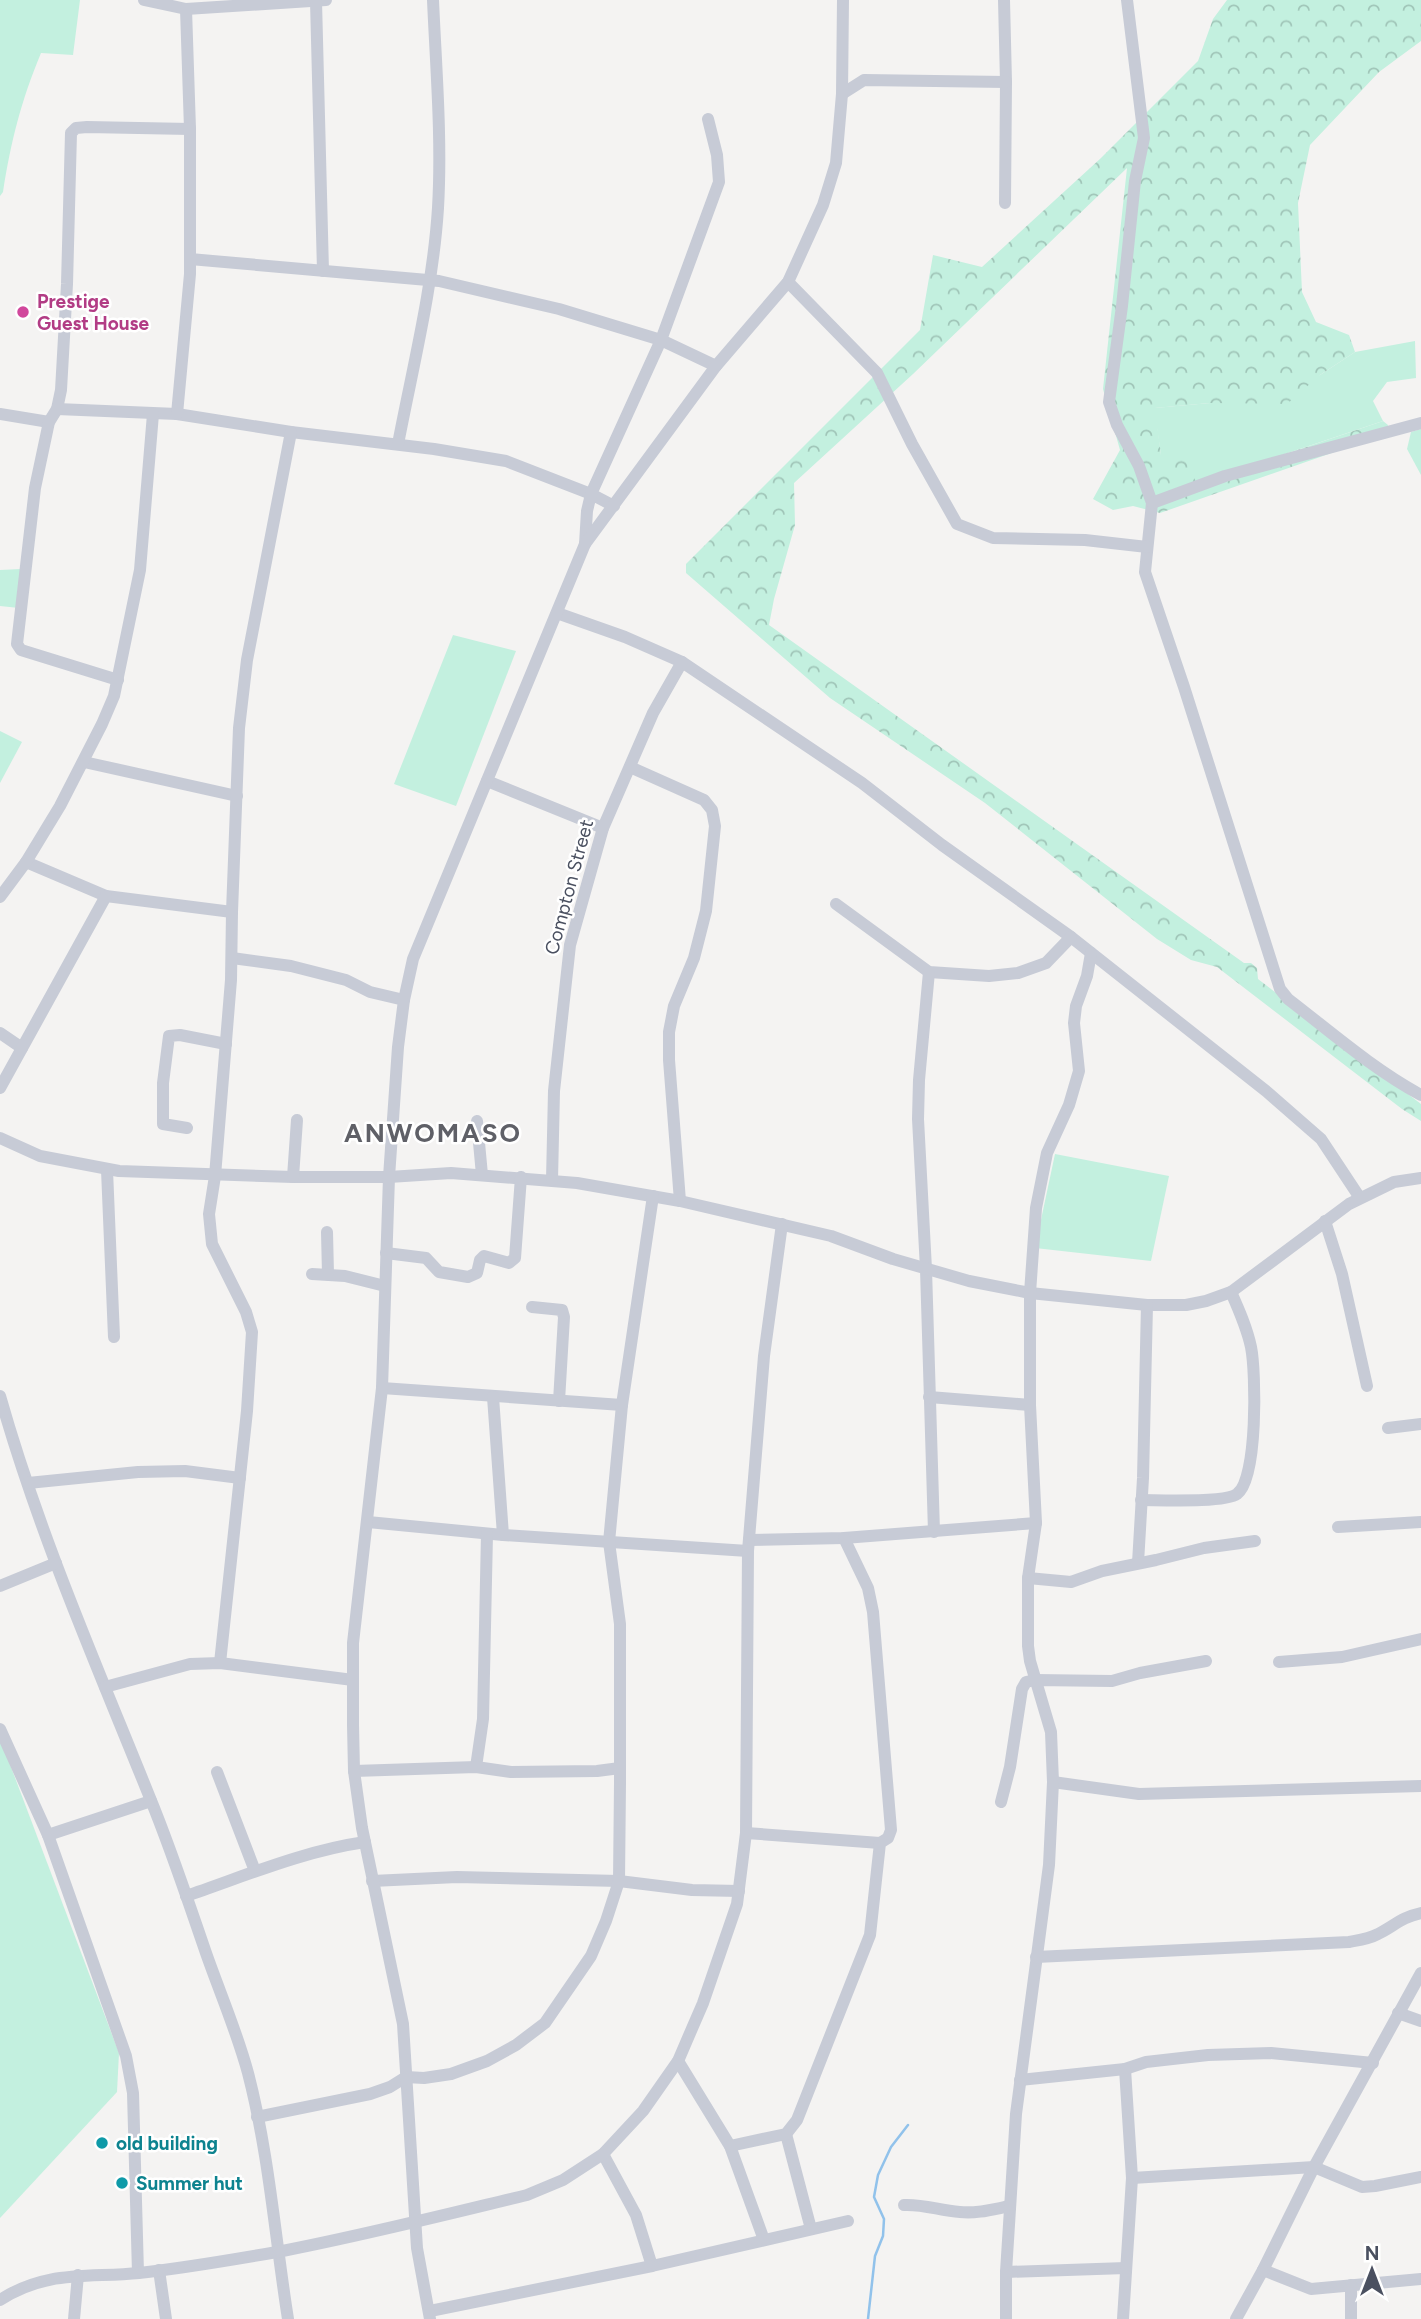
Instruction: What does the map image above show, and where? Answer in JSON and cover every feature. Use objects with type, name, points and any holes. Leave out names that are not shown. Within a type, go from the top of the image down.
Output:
[{"type":"street","points":[[144,0],[186,9],[321,1],[323,271]]},
{"type":"street","points":[[398,444],[430,280],[438,206],[438,100],[433,0]]},
{"type":"street","points":[[843,0],[842,94],[836,163],[823,205],[788,282],[716,366],[585,544],[413,959],[398,1047],[389,1177],[382,1388],[357,1603],[353,1680],[354,1771],[372,1881],[403,2024],[417,2248],[430,2315],[848,2221]]},
{"type":"street","points":[[1004,0],[1005,203]]},
{"type":"street","points":[[1128,0],[1144,138],[1135,181],[1109,402],[1116,425],[1139,466],[1152,503],[1145,572],[1280,989],[1288,999],[1377,1067],[1421,1095]]},
{"type":"street","points":[[177,414],[190,259],[186,9]]},
{"type":"street","points":[[843,64],[864,80]]},
{"type":"street","points":[[842,94],[864,80],[1006,82]]},
{"type":"street","points":[[585,544],[591,495],[661,340],[719,182],[717,156],[708,119]]},
{"type":"street","points":[[118,680],[21,650],[17,644],[35,488],[49,422],[57,409],[61,390],[71,133],[76,128],[87,127],[190,129]]},
{"type":"street","points":[[190,259],[430,280],[559,309],[661,340],[716,366]]},
{"type":"street","points":[[788,282],[877,373],[918,455],[957,524],[993,538],[1085,540],[1147,547]]},
{"type":"street","points":[[57,409],[177,414],[506,461],[614,506]]},
{"type":"street","points":[[0,414],[49,422]]},
{"type":"street","points":[[0,897],[26,862],[84,762],[118,680],[140,570],[153,414]]},
{"type":"street","points":[[1152,503],[1237,472],[1421,423]]},
{"type":"street","points":[[220,1663],[252,1357],[252,1332],[246,1312],[210,1236],[209,1214],[215,1176],[232,958],[239,727],[247,660],[291,432]]},
{"type":"street","points":[[557,613],[625,637],[682,662],[862,783],[942,845],[1071,937],[1301,1120],[1321,1139],[1360,1198]]},
{"type":"street","name":"Compton Street","points":[[551,1180],[554,1091],[570,945],[603,828],[653,713],[682,662]]},
{"type":"street","points":[[84,762],[237,796]]},
{"type":"street","points":[[630,767],[704,800],[712,810],[715,826],[706,911],[694,958],[674,1006],[669,1032],[680,1201]]},
{"type":"street","points":[[487,781],[603,828]]},
{"type":"street","points":[[26,862],[106,896],[232,912]]},
{"type":"street","points":[[2,1081],[106,896]]},
{"type":"street","points":[[836,904],[929,972],[989,976],[1018,973],[1046,963],[1071,937]]},
{"type":"street","points":[[1006,2319],[1006,2272],[1020,2080],[1049,1865],[1052,1782],[1051,1732],[1028,1646],[1028,1578],[1036,1523],[1030,1405],[1030,1293],[1036,1208],[1047,1153],[1069,1105],[1079,1071],[1074,1023],[1091,953]]},
{"type":"street","points":[[232,958],[290,965],[346,980],[370,992],[404,1000]]},
{"type":"street","points":[[929,972],[918,1119],[926,1269],[934,1532]]},
{"type":"street","points":[[0,1033],[22,1048]]},
{"type":"street","points":[[187,1128],[163,1124],[163,1083],[169,1036],[180,1035],[226,1044]]},
{"type":"street","points":[[293,1177],[297,1120]]},
{"type":"street","points":[[477,1121],[482,1175]]},
{"type":"street","points":[[0,1138],[40,1156],[107,1170],[293,1177],[389,1177],[451,1173],[551,1180],[680,1201],[782,1224],[831,1236],[969,1281],[1030,1293],[1147,1305],[1186,1305],[1231,1292],[1360,1198],[1394,1182],[1420,1182]]},
{"type":"street","points":[[107,1170],[114,1336]]},
{"type":"street","points":[[386,1253],[426,1258],[439,1272],[468,1278],[477,1273],[480,1260],[484,1256],[509,1263],[515,1258],[522,1177]]},
{"type":"street","points":[[257,2117],[370,2094],[390,2087],[406,2077],[424,2078],[451,2074],[488,2061],[516,2045],[545,2022],[591,1956],[619,1881],[620,1624],[609,1542],[622,1405],[653,1196]]},
{"type":"street","points":[[1325,1221],[1342,1274],[1367,1387]]},
{"type":"street","points":[[0,2300],[17,2289],[39,2281],[78,2275],[138,2273],[277,2252],[527,2195],[563,2180],[603,2154],[643,2110],[678,2061],[703,2003],[737,1904],[746,1833],[749,1545],[764,1356],[782,1224]]},
{"type":"street","points":[[327,1232],[328,1274]]},
{"type":"street","points":[[312,1274],[345,1276],[385,1286]]},
{"type":"street","points":[[1142,1500],[1223,1499],[1236,1495],[1244,1487],[1252,1448],[1254,1377],[1251,1347],[1231,1292]]},
{"type":"street","points":[[1138,1563],[1147,1305]]},
{"type":"street","points":[[532,1307],[562,1310],[564,1317],[559,1401]]},
{"type":"street","points":[[382,1388],[622,1405]]},
{"type":"street","points":[[0,1396],[56,1563],[151,1801],[248,2073],[270,2179],[277,2252],[288,2319]]},
{"type":"street","points":[[494,1397],[503,1535]]},
{"type":"street","points":[[929,1398],[1030,1405]]},
{"type":"street","points":[[1388,1428],[1421,1424]]},
{"type":"street","points":[[28,1483],[138,1472],[185,1471],[240,1478]]},
{"type":"street","points":[[368,1521],[488,1534],[609,1542],[749,1545],[1036,1523]]},
{"type":"street","points":[[1338,1527],[1421,1522]]},
{"type":"street","points":[[476,1767],[483,1719],[488,1534]]},
{"type":"street","points":[[746,1833],[880,1843],[888,1838],[891,1830],[873,1612],[868,1588],[844,1538]]},
{"type":"street","points":[[1028,1578],[1071,1582],[1102,1571],[1204,1548],[1255,1541]]},
{"type":"street","points":[[0,1586],[56,1563]]},
{"type":"street","points":[[1279,1662],[1342,1657],[1421,1639]]},
{"type":"street","points":[[1002,1802],[1022,1689],[1026,1682],[1112,1681],[1206,1661]]},
{"type":"street","points":[[105,1686],[190,1664],[220,1663],[353,1680]]},
{"type":"street","points":[[0,1729],[48,1835],[127,2056],[133,2093],[138,2273]]},
{"type":"street","points":[[354,1771],[476,1767],[511,1772],[597,1771],[621,1768]]},
{"type":"street","points":[[217,1772],[255,1871]]},
{"type":"street","points":[[1052,1782],[1139,1794],[1421,1786]]},
{"type":"street","points":[[48,1835],[151,1801]]},
{"type":"street","points":[[186,1896],[333,1847],[365,1842]]},
{"type":"street","points":[[730,2146],[786,2134],[797,2120],[870,1936],[880,1843]]},
{"type":"street","points":[[372,1881],[457,1877],[619,1881],[692,1890],[739,1891]]},
{"type":"street","points":[[1036,1957],[1349,1942],[1368,1939],[1400,1919],[1421,1913]]},
{"type":"street","points":[[1236,2319],[1314,2167],[1421,1973]]},
{"type":"street","points":[[1398,2012],[1421,2021]]},
{"type":"street","points":[[1020,2080],[1125,2069],[1146,2062],[1196,2056],[1271,2053],[1373,2063]]},
{"type":"street","points":[[678,2061],[730,2146],[764,2240]]},
{"type":"street","points":[[1123,2319],[1132,2178],[1125,2069]]},
{"type":"street","points":[[786,2134],[811,2230]]},
{"type":"street","points":[[603,2154],[636,2215],[652,2266]]},
{"type":"street","points":[[1132,2178],[1314,2167],[1362,2187],[1421,2177]]},
{"type":"street","points":[[904,2205],[921,2204],[974,2213],[1010,2206]]},
{"type":"street","points":[[1006,2272],[1126,2268]]},
{"type":"street","points":[[159,2270],[166,2319]]},
{"type":"street","points":[[1263,2270],[1311,2289],[1421,2279]]},
{"type":"street","points":[[74,2319],[78,2275]]},
{"type":"street","points":[[1351,2285],[1351,2319]]},
{"type":"green space","points":[[0,0],[80,0],[73,55],[41,53],[22,105],[0,196]]},
{"type":"green space","points":[[1227,0],[1421,0],[1421,41],[1379,72],[1310,145],[1298,203],[1302,292],[1316,322],[1349,335],[1355,352],[1320,375],[1287,404],[1210,403],[1155,408],[1161,455],[1184,455],[1197,484],[1383,421],[1388,425],[1386,434],[1160,513],[1133,506],[1113,510],[1093,499],[1120,450],[1103,389],[1127,168],[913,374],[794,483],[795,525],[769,625],[1244,963],[1251,963],[1257,968],[1258,979],[1421,1104],[1421,1121],[1217,967],[1191,960],[1157,939],[985,803],[830,698],[686,573],[686,564],[920,330],[933,255],[982,267],[1101,158],[1198,61],[1213,19]]},
{"type":"green space","points":[[1415,341],[1416,378],[1387,382],[1373,401],[1383,421],[1196,484],[1161,455],[1154,408],[1210,403],[1320,375],[1355,352]]},
{"type":"green space","points":[[1421,429],[1421,475],[1407,449],[1411,432]]},
{"type":"green space","points":[[21,569],[19,608],[0,606],[0,570]]},
{"type":"green space","points":[[453,635],[516,651],[456,806],[394,784]]},
{"type":"green space","points":[[0,731],[22,742],[0,783]]},
{"type":"green space","points":[[1055,1154],[1169,1176],[1151,1261],[1035,1248]]},
{"type":"green space","points":[[0,1738],[119,2053],[117,2092],[0,2218]]},
{"type":"waterway","points":[[868,2319],[875,2256],[883,2236],[884,2219],[874,2197],[878,2175],[891,2147],[908,2125]]},
{"type":"place","name":"Prestige Guest House","points":[[23,312]]},
{"type":"place","name":"old building","points":[[102,2143]]},
{"type":"place","name":"Summer hut","points":[[122,2183]]},
{"type":"district","name":"ANWOMASO","points":[[433,1133]]}]
